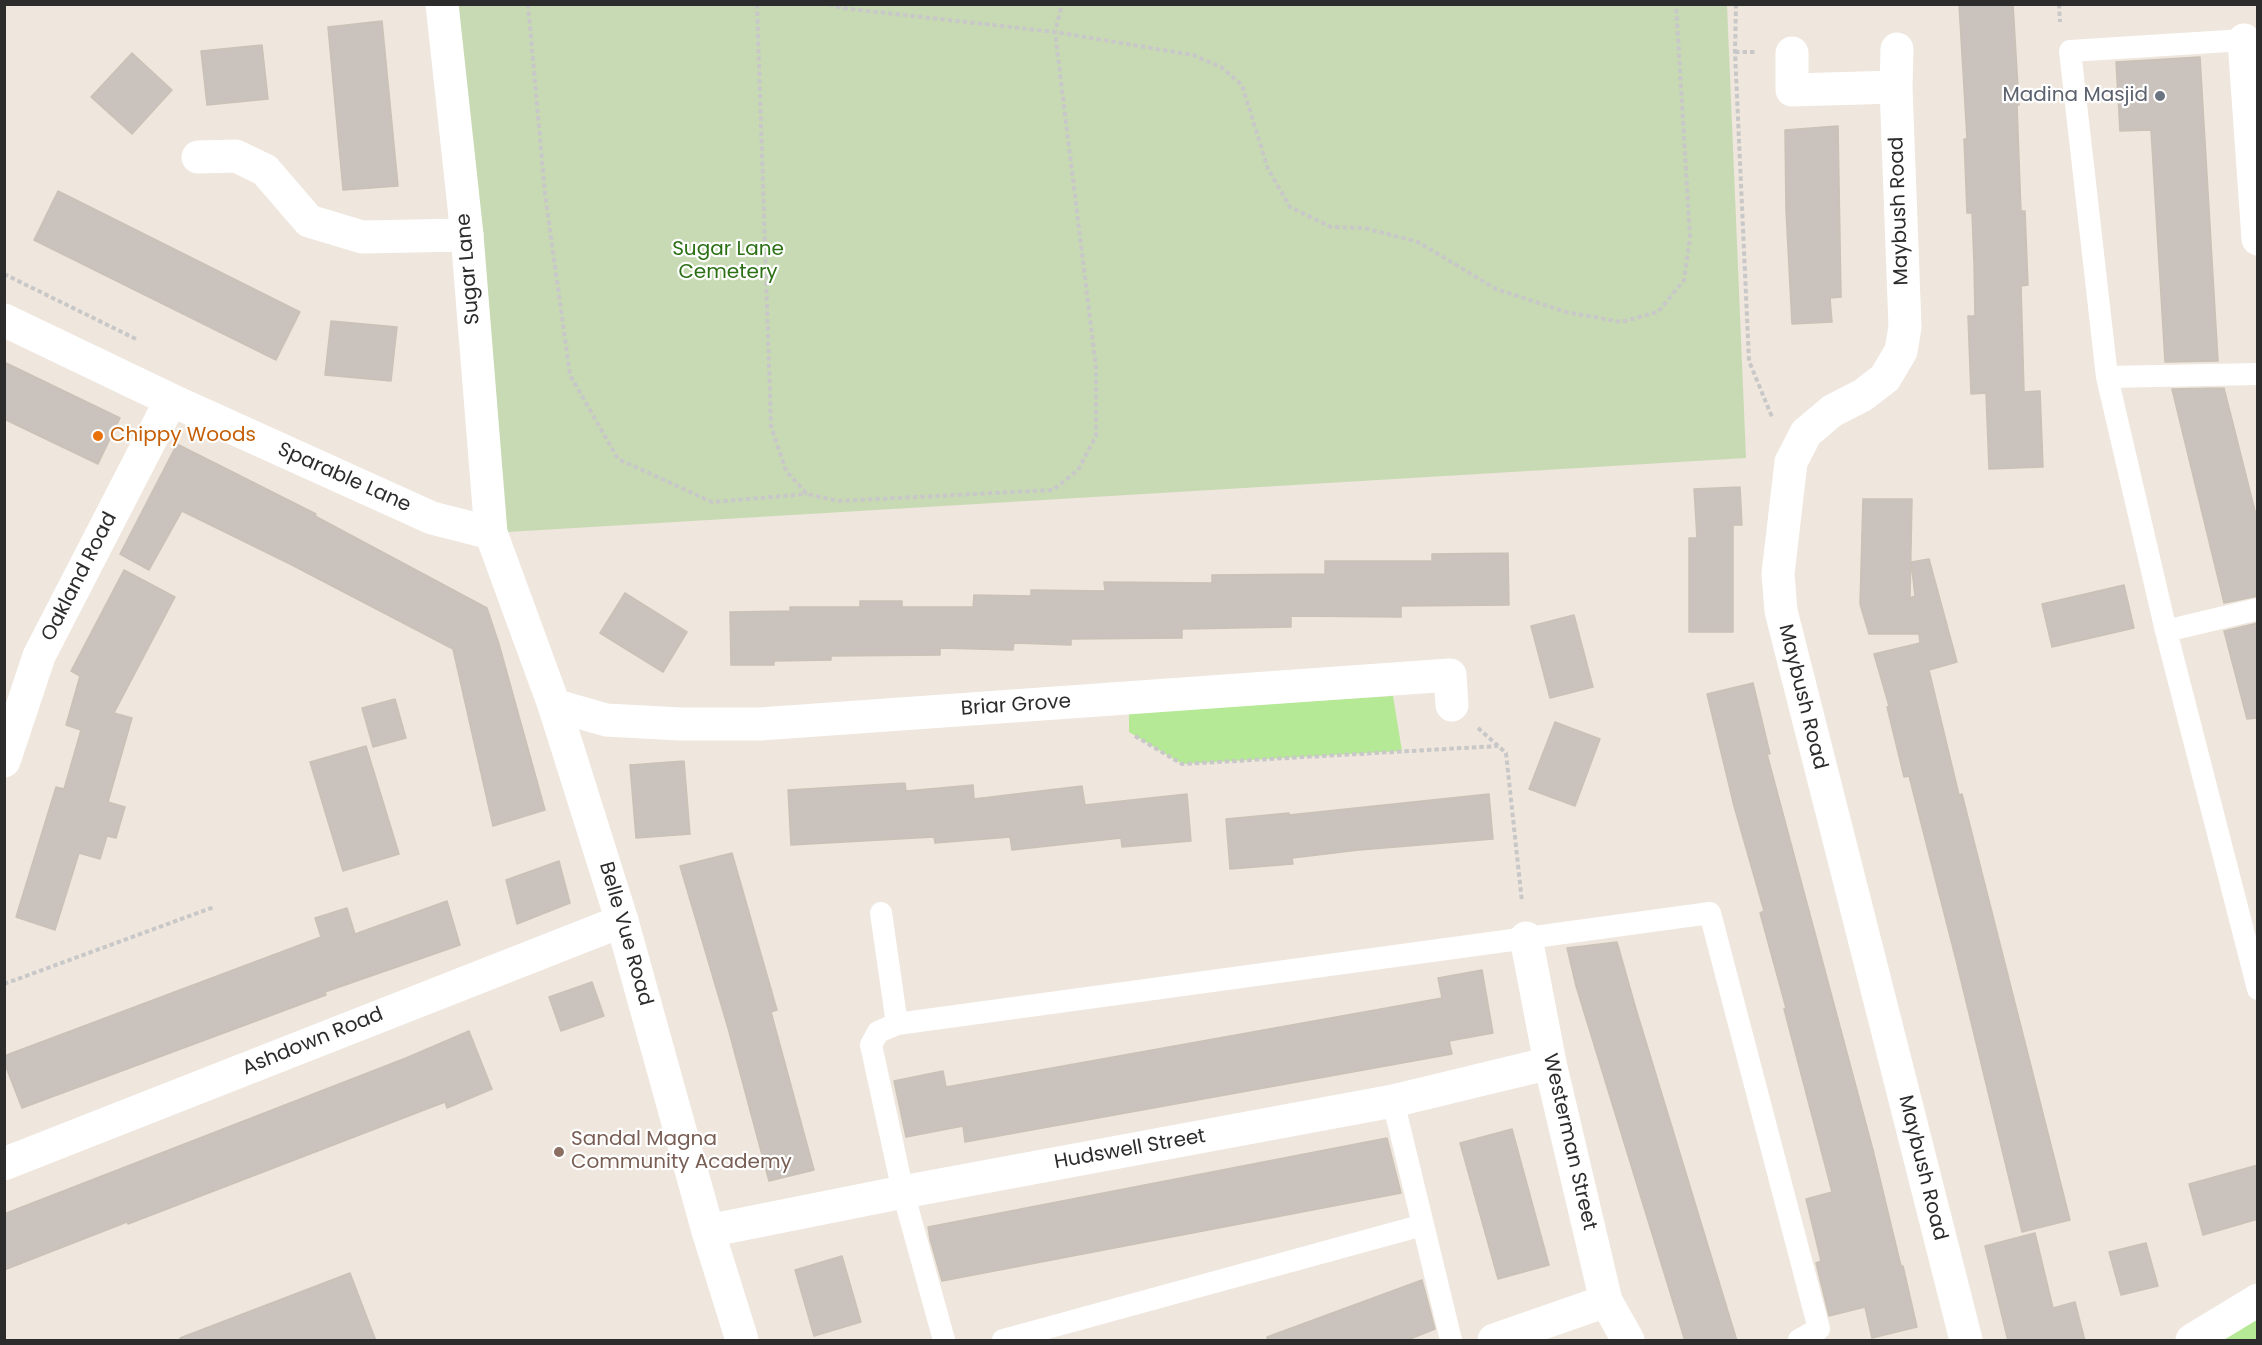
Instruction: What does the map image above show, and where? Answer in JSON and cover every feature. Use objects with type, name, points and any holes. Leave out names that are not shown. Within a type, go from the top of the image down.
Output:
[{"type":"street","name":"Sugar Lane","points":[[442,4],[467,235],[491,533]]},
{"type":"street","points":[[2244,39],[2258,239]]},
{"type":"street","name":"Maybush Road","points":[[1897,49],[1896,87],[1905,327],[1901,351],[1884,378],[1863,395],[1832,411],[1806,433],[1791,462],[1778,574],[1780,611],[1966,1341]]},
{"type":"street","points":[[1792,53],[1792,90],[1896,87]]},
{"type":"street","points":[[198,157],[236,156],[265,170],[309,221],[362,237],[467,235]]},
{"type":"street","name":"Sparable Lane","points":[[4,320],[171,400],[432,518],[491,533]]},
{"type":"street","name":"Oakland Road","points":[[4,761],[39,656],[171,400]]},
{"type":"street","name":"Belle Vue Road","points":[[491,533],[554,705],[622,921],[708,1231],[742,1341]]},
{"type":"street","name":"Briar Grove","points":[[554,705],[606,720],[680,724],[760,724],[1450,675],[1452,705]]},
{"type":"street","name":"Ashdown Road","points":[[4,1164],[622,921]]},
{"type":"street","name":"Westerman Street","points":[[1526,938],[1550,1063],[1606,1301],[1628,1341]]},
{"type":"street","name":"Hudswell Street","points":[[708,1231],[903,1192],[1393,1101],[1550,1063]]},
{"type":"street","points":[[2205,1337],[2258,1300]]},
{"type":"street","points":[[1494,1341],[1606,1301]]},
{"type":"lane","points":[[2244,39],[2070,51],[2107,377],[2166,631],[2258,989]]},
{"type":"lane","points":[[2107,377],[2258,374]]},
{"type":"lane","points":[[2166,631],[2258,609]]},
{"type":"lane","points":[[880,912],[897,1024]]},
{"type":"lane","points":[[944,1341],[903,1192],[871,1045],[878,1032],[897,1024],[1710,913],[1819,1329],[1799,1341]]},
{"type":"lane","points":[[1393,1101],[1451,1341]]},
{"type":"lane","points":[[1003,1341],[1423,1225]]},
{"type":"path","points":[[528,4],[545,194],[570,375],[618,459],[712,502],[807,494],[838,501],[1053,490],[1078,470],[1096,436],[1096,368],[1055,32],[1062,4]]},
{"type":"path","points":[[757,4],[771,426],[786,471],[807,494]]},
{"type":"path","points":[[829,4],[842,9],[1055,32],[1192,55],[1221,67],[1242,85],[1268,169],[1290,207],[1331,226],[1364,228],[1418,242],[1496,289],[1566,312],[1621,322],[1658,312],[1684,280],[1690,237],[1676,4]]},
{"type":"path","points":[[1736,4],[1735,52],[1749,361],[1791,462]]},
{"type":"path","points":[[1452,705],[1506,753],[1526,938]]},
{"type":"path","points":[[1129,732],[1182,764],[1498,746]]},
{"type":"path","points":[[4,984],[214,907]]},
{"type":"green space","name":"Sugar Lane Cemetery","points":[[442,5],[1727,5],[1746,458],[491,533]]},
{"type":"green space","points":[[1393,696],[1402,751],[1182,764],[1129,732],[1129,713]]},
{"type":"green space","points":[[2257,1300],[2257,1340],[2215,1340]]},
{"type":"building","points":[[1959,4],[2013,4],[2019,105],[2017,105],[2021,211],[2025,211],[2028,285],[2021,286],[2024,392],[2040,391],[2043,467],[1989,469],[1986,393],[1971,394],[1968,316],[1975,316],[1974,263],[1972,213],[1967,213],[1964,139],[1967,139]]},
{"type":"building","points":[[382,21],[398,186],[343,190],[328,27]]},
{"type":"building","points":[[262,45],[268,99],[207,105],[201,51]]},
{"type":"building","points":[[132,53],[172,90],[132,134],[91,97]]},
{"type":"building","points":[[2200,57],[2218,361],[2165,362],[2151,130],[2120,131],[2116,62]]},
{"type":"building","points":[[1838,126],[1841,297],[1830,298],[1832,322],[1792,324],[1786,210],[1785,130]]},
{"type":"building","points":[[58,191],[300,312],[276,360],[34,240]]},
{"type":"building","points":[[331,321],[397,327],[391,381],[325,375]]},
{"type":"building","points":[[4,362],[120,418],[98,464],[4,419]]},
{"type":"building","points":[[2224,388],[2258,523],[2258,596],[2224,603],[2172,389]]},
{"type":"building","points":[[177,444],[316,514],[315,516],[487,608],[545,810],[493,826],[453,649],[182,511],[149,570],[120,554]]},
{"type":"building","points":[[1740,487],[1742,525],[1733,525],[1733,632],[1689,632],[1689,538],[1697,538],[1694,489]]},
{"type":"building","points":[[1863,499],[1912,499],[1910,598],[1915,596],[1911,562],[1929,559],[1957,662],[1929,670],[1959,795],[1962,794],[2070,1220],[2022,1232],[1909,776],[1904,777],[1887,707],[1889,706],[1874,654],[1920,643],[1919,634],[1869,634],[1860,604]]},
{"type":"building","points":[[1508,553],[1509,605],[1401,606],[1401,617],[1291,616],[1291,627],[1182,629],[1182,638],[1071,639],[1071,645],[1014,643],[1013,650],[940,648],[940,655],[831,656],[831,660],[774,661],[774,665],[731,665],[730,612],[790,611],[790,607],[860,607],[860,601],[902,601],[902,607],[973,607],[974,595],[1031,596],[1031,590],[1105,591],[1104,582],[1212,583],[1212,575],[1325,574],[1325,561],[1432,561],[1432,554]]},
{"type":"building","points":[[124,570],[175,597],[114,713],[132,718],[108,802],[125,807],[116,838],[107,836],[100,859],[79,853],[55,930],[16,917],[56,787],[64,789],[81,730],[66,725],[80,676],[71,671]]},
{"type":"building","points":[[2124,585],[2134,628],[2052,647],[2042,604]]},
{"type":"building","points":[[625,593],[687,632],[663,672],[600,633]]},
{"type":"building","points":[[1574,615],[1593,687],[1550,698],[1531,626]]},
{"type":"building","points":[[2258,623],[2258,718],[2247,719],[2224,631]]},
{"type":"building","points":[[1753,683],[1770,754],[1767,754],[1873,1150],[1917,1327],[1872,1338],[1865,1307],[1829,1316],[1816,1263],[1821,1261],[1806,1199],[1832,1192],[1760,913],[1764,911],[1734,806],[1707,694]]},
{"type":"building","points":[[395,699],[406,738],[373,747],[362,708]]},
{"type":"building","points":[[1555,722],[1600,739],[1575,806],[1529,789]]},
{"type":"building","points":[[366,746],[399,854],[343,871],[310,762]]},
{"type":"building","points":[[684,761],[690,834],[636,838],[630,765]]},
{"type":"building","points":[[905,783],[906,791],[973,785],[974,799],[1082,786],[1085,805],[1187,794],[1191,841],[1122,847],[1121,838],[1012,850],[1010,837],[935,843],[934,837],[791,845],[788,790]]},
{"type":"building","points":[[1489,794],[1493,839],[1359,850],[1292,858],[1293,864],[1230,869],[1226,819],[1289,813],[1289,815]]},
{"type":"building","points":[[732,853],[777,1010],[771,1012],[814,1170],[769,1181],[728,1028],[680,866]]},
{"type":"building","points":[[559,861],[570,903],[517,924],[506,880]]},
{"type":"building","points":[[447,901],[460,945],[325,992],[326,995],[22,1108],[4,1062],[4,1056],[321,937],[315,918],[347,908],[355,934]]},
{"type":"building","points":[[1617,942],[1737,1341],[1685,1341],[1576,986],[1567,948]]},
{"type":"building","points":[[1482,970],[1493,1033],[1449,1041],[1452,1054],[965,1142],[963,1126],[906,1137],[894,1081],[943,1071],[946,1087],[1442,998],[1438,978]]},
{"type":"building","points":[[592,982],[604,1016],[561,1031],[549,997]]},
{"type":"building","points":[[469,1031],[492,1089],[447,1108],[445,1102],[4,1270],[4,1214],[406,1058]]},
{"type":"building","points":[[1512,1129],[1549,1265],[1498,1279],[1460,1143]]},
{"type":"building","points":[[1387,1138],[1401,1193],[942,1281],[930,1239],[928,1227]]},
{"type":"building","points":[[2258,1165],[2258,1219],[2203,1235],[2189,1184]]},
{"type":"building","points":[[2035,1233],[2053,1308],[2075,1302],[2085,1341],[2008,1341],[1985,1246]]},
{"type":"building","points":[[2146,1243],[2158,1286],[2121,1295],[2109,1252]]},
{"type":"building","points":[[842,1256],[861,1322],[814,1336],[795,1270]]},
{"type":"building","points":[[350,1273],[376,1341],[181,1341],[180,1338]]},
{"type":"building","points":[[1422,1280],[1435,1329],[1405,1341],[1267,1341],[1267,1337]]},
{"type":"place","name":"Madina Masjid","points":[[2160,96]]},
{"type":"place","name":"Chippy Woods","points":[[98,436]]},
{"type":"place","name":"Sandal Magna Community Academy","points":[[559,1152]]}]
